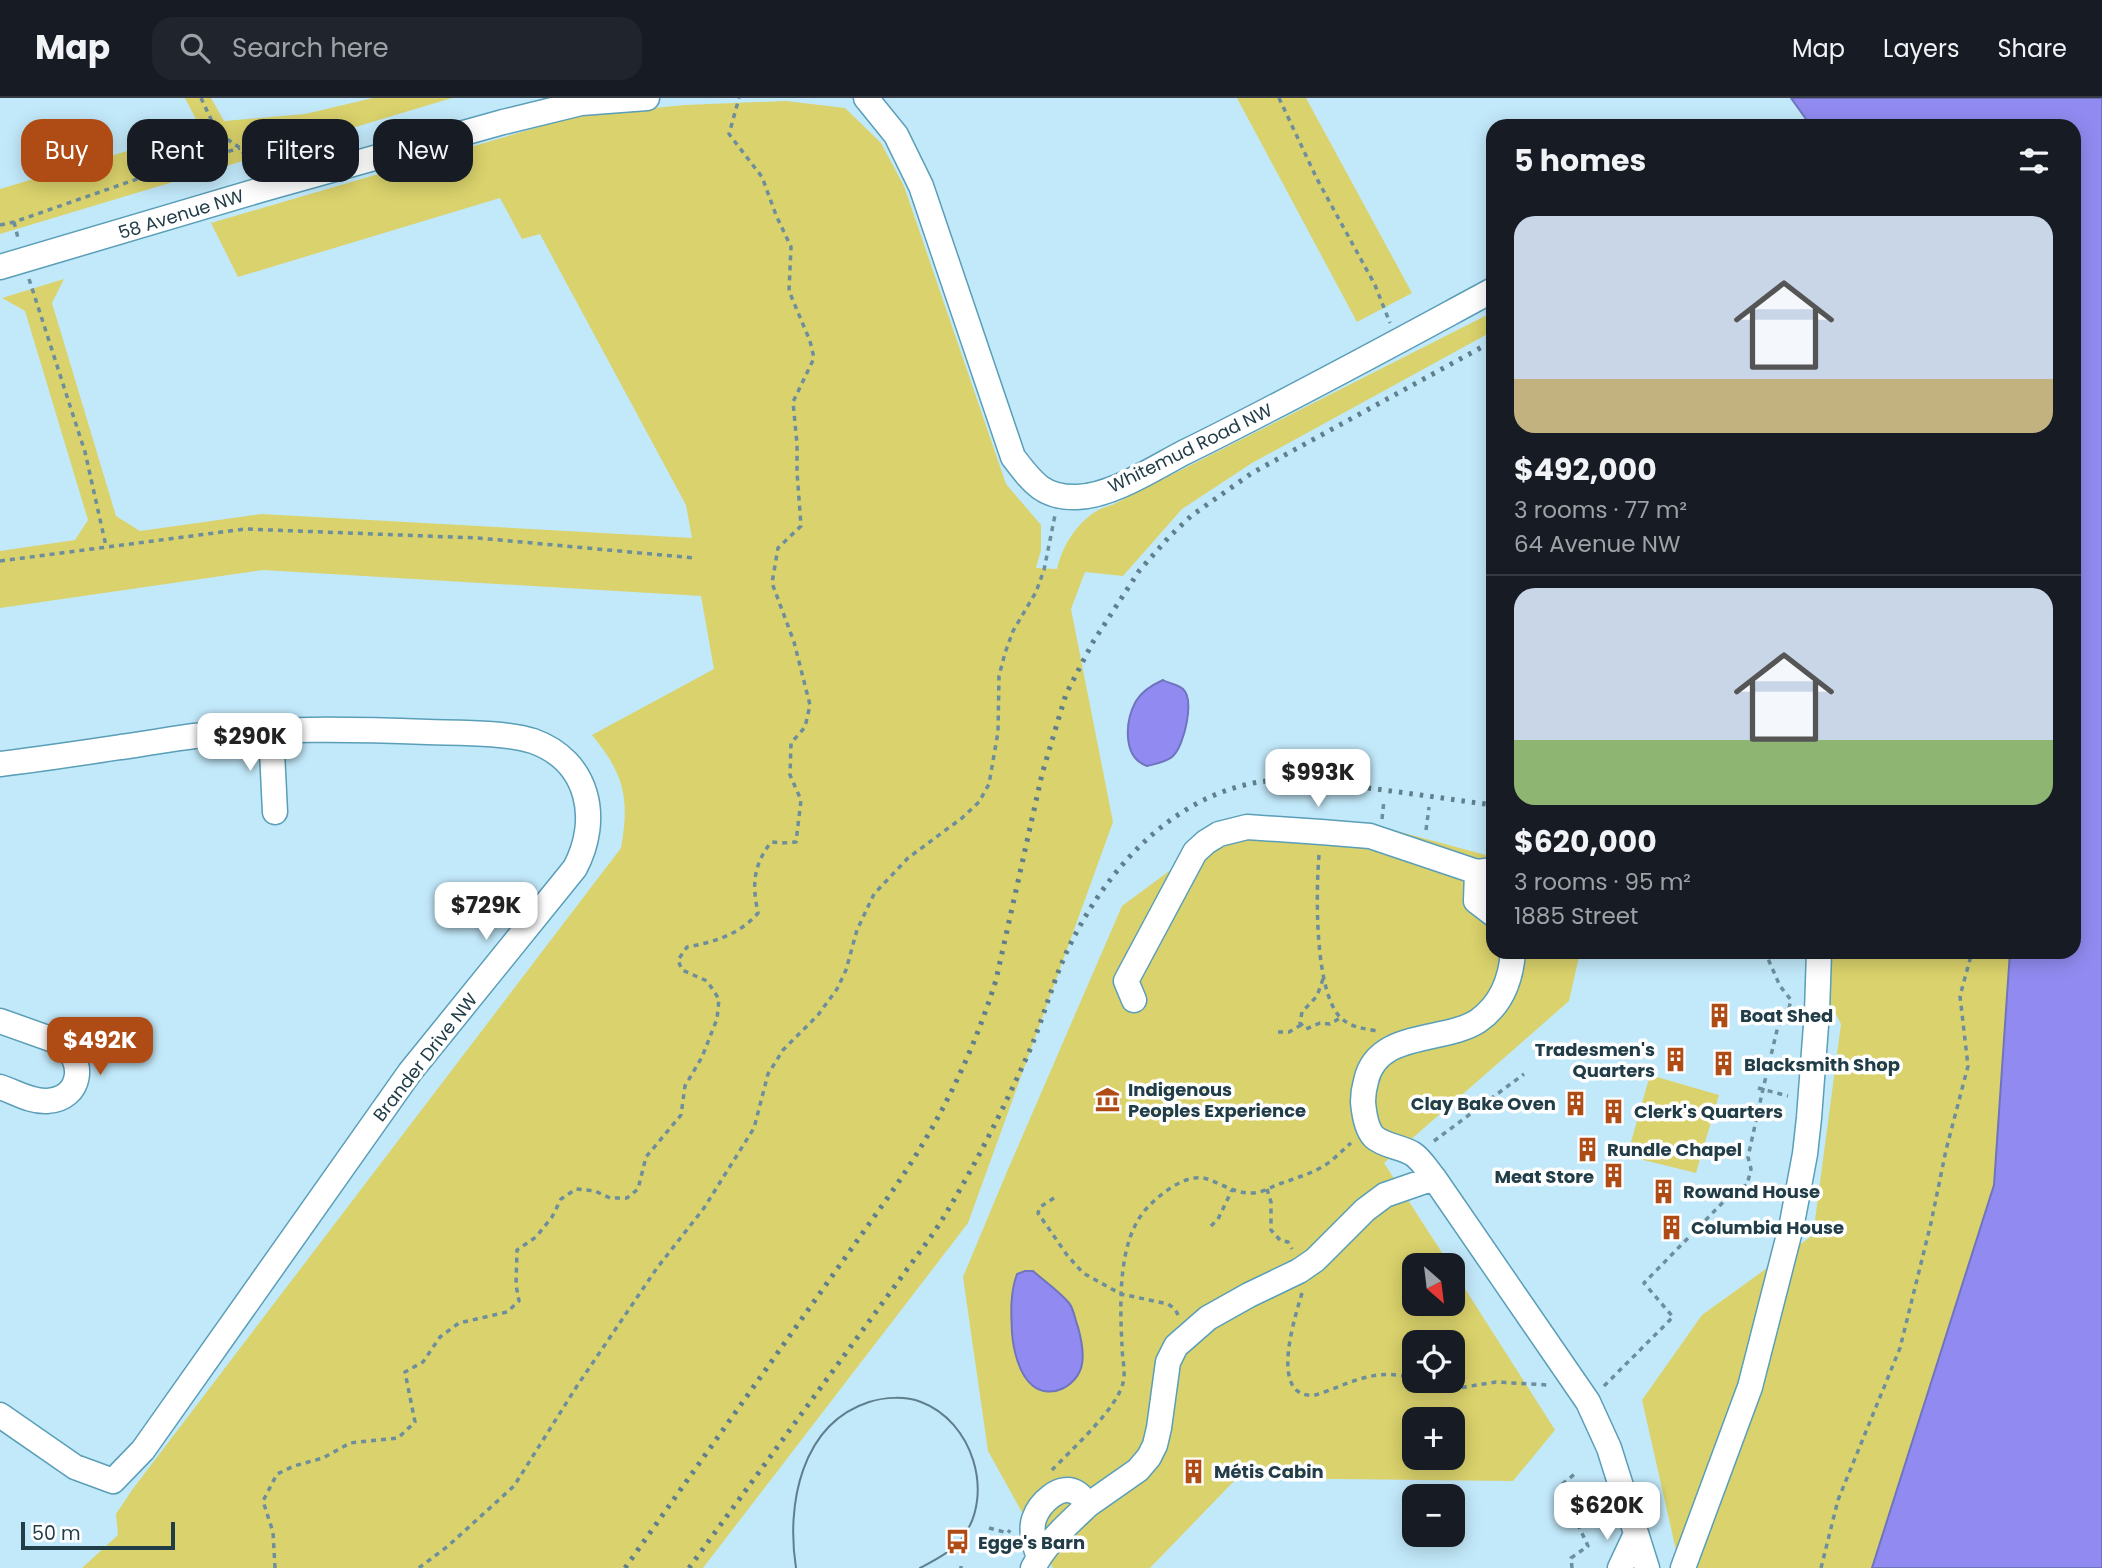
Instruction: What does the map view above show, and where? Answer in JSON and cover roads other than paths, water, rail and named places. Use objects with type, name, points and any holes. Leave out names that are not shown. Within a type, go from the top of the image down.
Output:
[{"type":"street","name":"58 Avenue NW","points":[[12,263],[503,122],[581,103],[647,98]]},
{"type":"street","name":"Whitemud Road NW","points":[[866,98],[896,135],[921,186],[1013,457],[1033,483],[1057,496],[1079,497],[1109,490],[1256,417],[1486,294]]},
{"type":"street","name":"Brander Drive NW","points":[[0,765],[194,736],[271,732],[406,731],[517,737],[531,740],[557,754],[577,776],[584,790],[589,822],[582,853],[575,868],[410,1072],[143,1450],[113,1481],[75,1467],[0,1415]]},
{"type":"street","points":[[271,732],[275,812]]},
{"type":"street","points":[[1134,1000],[1126,981],[1184,870],[1195,852],[1206,842],[1233,830],[1247,827],[1370,836],[1485,871],[1476,901],[1486,909]]},
{"type":"street","points":[[1513,959],[1504,991],[1480,1019],[1456,1032],[1411,1040],[1393,1047],[1383,1053],[1370,1068],[1363,1097],[1368,1128],[1375,1138],[1415,1155],[1434,1178],[1583,1394],[1609,1448],[1647,1568]]},
{"type":"street","points":[[1683,1568],[1750,1387],[1792,1223],[1805,1154],[1819,959]]},
{"type":"street","points":[[0,1021],[66,1046],[75,1059],[78,1075],[68,1092],[54,1100],[36,1100],[0,1087]]},
{"type":"street","points":[[1036,1563],[1055,1538],[1088,1505],[1132,1475],[1149,1457],[1159,1428],[1168,1362],[1176,1346],[1208,1318],[1299,1271],[1385,1195],[1434,1178]]},
{"type":"street","points":[[1620,1568],[1636,1536]]},
{"type":"tram line","points":[[796,1568],[793,1544],[797,1494],[803,1470],[813,1448],[828,1428],[846,1413],[869,1402],[895,1398],[921,1402],[939,1411],[954,1425],[973,1460],[977,1480],[977,1500],[963,1537],[949,1551],[920,1568]]},
{"type":"railway","points":[[625,1568],[891,1193],[952,1091],[996,980],[1042,774],[1066,694],[1093,642],[1139,571],[1191,516],[1252,473],[1486,345]]},
{"type":"railway","points":[[689,1568],[935,1231],[1008,1098],[1073,939],[1109,882],[1155,832],[1182,812],[1212,796],[1243,785],[1277,780],[1371,788],[1486,804]]},
{"type":"place","name":"Boat Shed","points":[[1720,1015]]},
{"type":"place","name":"Tradesmen's Quarters","points":[[1675,1059]]},
{"type":"place","name":"Blacksmith Shop","points":[[1724,1064]]},
{"type":"place","name":"Indigenous Peoples Experience","points":[[1108,1099]]},
{"type":"place","name":"Clay Bake Oven","points":[[1576,1103]]},
{"type":"place","name":"Clerk's Quarters","points":[[1614,1111]]},
{"type":"place","name":"Rundle Chapel","points":[[1587,1149]]},
{"type":"place","name":"Meat Store","points":[[1614,1176]]},
{"type":"place","name":"Rowand House","points":[[1663,1191]]},
{"type":"place","name":"Columbia House","points":[[1671,1227]]},
{"type":"place","name":"Métis Cabin","points":[[1194,1471]]},
{"type":"place","name":"Egge's Barn","points":[[958,1542]]}]
